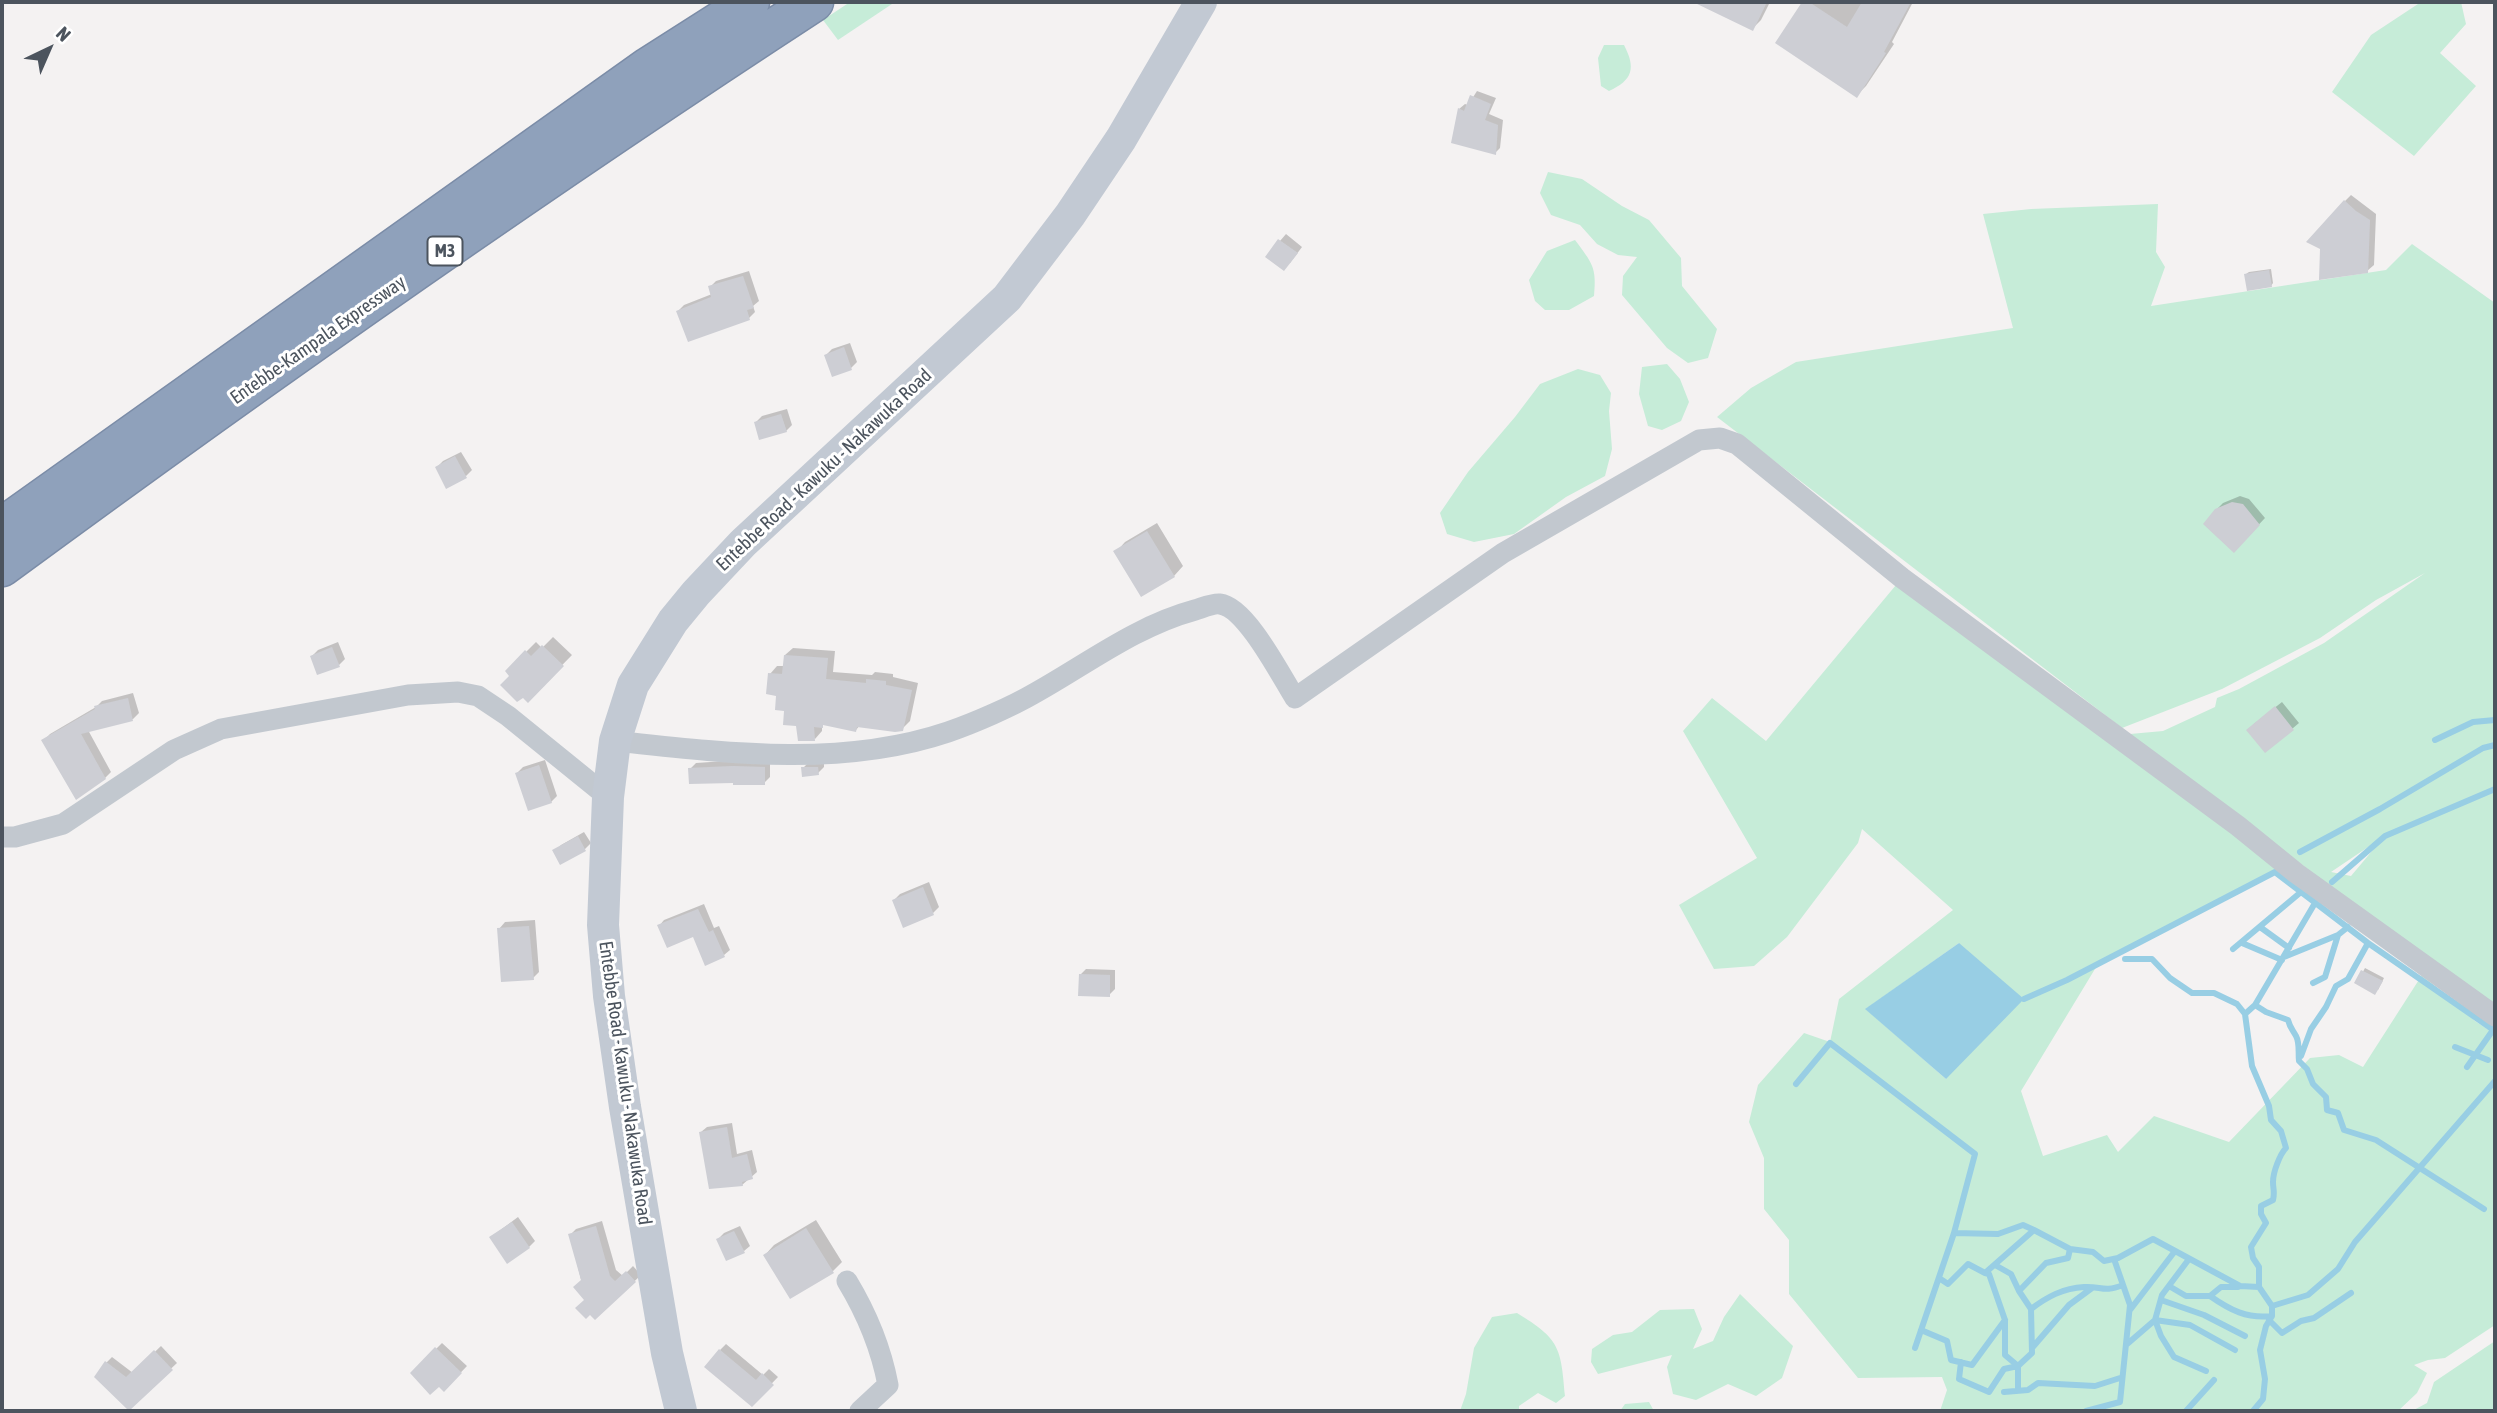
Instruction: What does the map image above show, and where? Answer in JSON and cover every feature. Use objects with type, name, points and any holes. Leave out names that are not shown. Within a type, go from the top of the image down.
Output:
[{"type":"highway","name":"Entebbe-Kampala Expressway","points":[[2,527],[648,67],[750,2]]},
{"type":"highway","name":"Entebbe-Kampala Expressway","points":[[2,567],[530,191],[814,2]]},
{"type":"main road","name":"Entebbe Road - Kawuku - Nakawuka Road","points":[[681,1411],[665,1339],[625,1107],[609,996],[603,925],[608,797],[615,741],[633,685],[673,621],[696,593],[772,514],[1007,298],[1070,215],[1121,139],[1201,2]]},
{"type":"street","points":[[615,741],[734,754],[827,753],[892,746],[948,732],[1034,694],[1086,661],[1168,618],[1219,604],[1231,607],[1244,619],[1295,698],[1503,553],[1699,440],[1720,438],[1737,444],[1902,579],[2238,826],[2296,873],[2495,1016]]},
{"type":"street","points":[[2,837],[15,838],[63,824],[174,750],[221,729],[408,695],[458,692],[478,696],[508,716],[608,797]]},
{"type":"street","points":[[847,1281],[864,1310],[884,1363],[888,1385],[860,1411]]},
{"type":"green space","points":[[850,2],[895,2],[838,40],[823,20]]},
{"type":"green space","points":[[2421,2],[2461,2],[2466,24],[2440,53],[2476,86],[2414,156],[2332,92],[2371,35]]},
{"type":"green space","points":[[1604,45],[1624,45],[1631,67],[1627,78],[1609,91],[1601,86],[1598,58]]},
{"type":"green space","points":[[1548,172],[1582,179],[1622,206],[1649,220],[1681,258],[1682,286],[1717,329],[1708,358],[1688,363],[1667,348],[1622,295],[1623,276],[1637,257],[1618,255],[1597,244],[1580,225],[1551,215],[1540,193]]},
{"type":"green space","points":[[2158,204],[2156,252],[2165,267],[2151,306],[2386,270],[2412,244],[2495,303],[2495,1006],[2368,915],[2130,734],[2163,731],[2215,707],[2217,698],[2324,643],[2425,573],[2376,600],[2320,638],[2222,689],[2122,728],[1717,417],[1751,388],[1796,362],[2013,328],[1983,214],[2031,209]],"holes":[[[2383,837],[2383,838],[2351,876],[2331,872]]]},
{"type":"green space","points":[[1575,240],[1592,266],[1595,278],[1594,296],[1569,310],[1545,310],[1535,301],[1529,280],[1547,251]]},
{"type":"green space","points":[[1667,364],[1680,379],[1689,402],[1681,421],[1662,430],[1648,426],[1639,394],[1642,367]]},
{"type":"green space","points":[[1578,369],[1600,375],[1611,393],[1609,411],[1612,449],[1605,476],[1566,497],[1514,534],[1474,542],[1447,534],[1440,513],[1468,472],[1540,384]]},
{"type":"green space","points":[[1896,585],[2206,812],[2277,869],[2098,964],[2021,1091],[2043,1156],[2107,1135],[2118,1152],[2154,1116],[2229,1142],[2310,1058],[2339,1055],[2363,1067],[2422,975],[2475,1021],[2495,1034],[2495,1325],[2445,1358],[2414,1365],[2427,1373],[2417,1393],[2398,1411],[1940,1411],[1947,1390],[1942,1377],[1858,1378],[1789,1294],[1789,1240],[1764,1209],[1764,1158],[1749,1122],[1758,1085],[1804,1033],[1830,1042],[1839,999],[1953,910],[1862,829],[1858,843],[1787,937],[1754,966],[1714,969],[1679,905],[1757,858],[1683,731],[1712,698],[1766,741]],"holes":[[[1959,943],[1946,1079],[1866,1009]]]},
{"type":"green space","points":[[1740,1294],[1793,1346],[1782,1378],[1756,1396],[1728,1384],[1696,1400],[1673,1394],[1667,1367],[1672,1355],[1598,1374],[1591,1362],[1592,1349],[1613,1335],[1632,1332],[1660,1310],[1694,1309],[1702,1329],[1693,1349],[1713,1341],[1724,1317]]},
{"type":"green space","points":[[1517,1313],[1542,1330],[1556,1346],[1562,1366],[1565,1396],[1556,1403],[1538,1393],[1519,1406],[1519,1411],[1460,1411],[1466,1394],[1474,1348],[1492,1317]]},
{"type":"green space","points":[[2495,1341],[2495,1411],[2412,1411],[2427,1403],[2434,1382]]},
{"type":"green space","points":[[1649,1402],[1654,1411],[1620,1411],[1625,1404]]},
{"type":"water","points":[[1959,943],[2024,999],[1946,1079],[1865,1009]]},
{"type":"building","points":[[1693,2],[1767,2],[1753,31]]},
{"type":"building","points":[[1802,2],[1809,2],[1847,27],[1862,2],[1911,2],[1884,52],[1886,53],[1857,98],[1775,43]]},
{"type":"building","points":[[1470,95],[1491,104],[1485,120],[1498,125],[1496,155],[1451,143],[1458,108],[1464,111]]},
{"type":"building","points":[[2344,200],[2370,220],[2368,273],[2319,280],[2320,249],[2306,242]]},
{"type":"building","points":[[1278,239],[1298,253],[1284,271],[1265,257]]},
{"type":"building","points":[[2269,270],[2272,287],[2247,291],[2244,274]]},
{"type":"building","points":[[743,276],[754,308],[747,310],[750,320],[688,342],[676,311],[711,297],[708,286]]},
{"type":"building","points":[[844,347],[852,370],[832,377],[824,355]]},
{"type":"building","points":[[781,414],[787,432],[759,440],[754,422]]},
{"type":"building","points":[[455,456],[467,478],[446,489],[435,467]]},
{"type":"building","points":[[2232,502],[2243,504],[2260,525],[2234,553],[2203,524],[2215,509]]},
{"type":"building","points":[[1147,531],[1175,577],[1141,597],[1113,551]]},
{"type":"building","points":[[542,645],[564,666],[528,703],[523,698],[517,702],[500,685],[509,676],[505,671],[525,650],[531,656]]},
{"type":"building","points":[[332,647],[340,667],[317,675],[310,656]]},
{"type":"building","points":[[784,655],[828,658],[826,679],[866,683],[866,679],[886,681],[886,685],[912,690],[903,731],[857,727],[856,732],[823,725],[823,728],[814,727],[815,741],[798,741],[796,726],[783,725],[784,711],[775,710],[776,696],[766,694],[768,673],[782,674]]},
{"type":"building","points":[[128,698],[133,721],[81,734],[106,779],[76,800],[41,740],[95,709],[94,706]]},
{"type":"building","points":[[2275,706],[2294,730],[2265,753],[2246,730]]},
{"type":"building","points":[[539,765],[552,803],[528,811],[515,773]]},
{"type":"building","points":[[765,767],[765,785],[689,784],[688,768]]},
{"type":"building","points":[[801,767],[818,767],[819,775],[802,777]]},
{"type":"building","points":[[578,836],[586,851],[560,865],[552,850]]},
{"type":"building","points":[[923,887],[934,915],[903,928],[892,900]]},
{"type":"building","points":[[698,909],[709,932],[713,930],[725,957],[705,966],[693,937],[667,948],[657,925]]},
{"type":"building","points":[[529,926],[534,980],[501,982],[497,928]]},
{"type":"building","points":[[2361,970],[2383,981],[2375,995],[2354,983]]},
{"type":"building","points":[[1079,974],[1110,975],[1110,997],[1078,996]]},
{"type":"building","points":[[727,1127],[732,1158],[747,1154],[753,1179],[742,1182],[743,1186],[709,1189],[699,1132]]},
{"type":"building","points":[[512,1222],[530,1248],[507,1264],[489,1237]]},
{"type":"building","points":[[596,1226],[610,1276],[615,1281],[626,1271],[636,1282],[595,1320],[590,1315],[586,1319],[575,1308],[584,1300],[573,1287],[581,1280],[568,1234]]},
{"type":"building","points":[[806,1228],[834,1273],[790,1299],[763,1255]]},
{"type":"building","points":[[734,1231],[745,1253],[726,1261],[716,1239]]},
{"type":"building","points":[[435,1347],[462,1373],[444,1392],[439,1387],[430,1395],[410,1373]]},
{"type":"building","points":[[719,1349],[756,1380],[762,1373],[774,1385],[752,1407],[704,1367]]},
{"type":"building","points":[[154,1350],[173,1370],[129,1411],[94,1377],[105,1361],[126,1377]]},
{"type":"waterway","points":[[2435,740],[2473,722],[2495,720]]},
{"type":"waterway","points":[[2300,852],[2380,809],[2483,748],[2495,745]]},
{"type":"waterway","points":[[2332,882],[2385,836],[2495,789]]},
{"type":"waterway","points":[[2024,999],[2067,980],[2275,872],[2368,943],[2495,1031]]},
{"type":"waterway","points":[[2233,949],[2301,892]]},
{"type":"waterway","points":[[2255,1005],[2315,903]]},
{"type":"waterway","points":[[2260,927],[2289,948]]},
{"type":"waterway","points":[[2284,957],[2338,935],[2348,927]]},
{"type":"waterway","points":[[2313,983],[2325,977],[2338,935]]},
{"type":"waterway","points":[[2242,943],[2282,960]]},
{"type":"waterway","points":[[2301,1056],[2311,1029],[2336,986],[2348,979],[2368,943]]},
{"type":"waterway","points":[[2125,959],[2152,959],[2170,978],[2192,993],[2214,993],[2237,1004],[2245,1014]]},
{"type":"waterway","points":[[2253,1411],[2263,1399],[2265,1379],[2260,1350],[2266,1326],[2272,1316],[2272,1306],[2259,1287],[2259,1267],[2253,1258],[2251,1247],[2266,1223],[2261,1214],[2261,1206],[2273,1200],[2274,1173],[2286,1148],[2281,1131],[2271,1120],[2269,1106],[2252,1066],[2245,1014],[2255,1005],[2288,1020],[2297,1039],[2299,1061],[2307,1069],[2313,1084],[2326,1097],[2327,1110],[2338,1113],[2344,1130],[2376,1140],[2484,1209]]},
{"type":"waterway","points":[[2467,1067],[2493,1030]]},
{"type":"waterway","points":[[1796,1084],[1830,1043],[1975,1154],[1954,1233],[1915,1348]]},
{"type":"waterway","points":[[2455,1047],[2488,1060]]},
{"type":"waterway","points":[[2272,1306],[2308,1295],[2338,1269],[2355,1242],[2495,1081]]},
{"type":"waterway","points":[[1954,1233],[1998,1234],[2023,1225],[2034,1230]]},
{"type":"waterway","points":[[1939,1278],[1948,1284],[1968,1264],[1985,1273],[2034,1230],[2070,1249]]},
{"type":"waterway","points":[[2019,1291],[2046,1263],[2068,1258],[2070,1249],[2093,1252],[2104,1261],[2118,1258],[2153,1239],[2240,1286],[2259,1287]]},
{"type":"waterway","points":[[2130,1310],[2175,1251]]},
{"type":"waterway","points":[[2086,1411],[2120,1402],[2130,1305],[2114,1259]]},
{"type":"waterway","points":[[2126,1345],[2155,1320],[2162,1295],[2189,1259]]},
{"type":"waterway","points":[[1995,1265],[2011,1274],[2031,1309],[2049,1297],[2069,1289],[2111,1289],[2123,1285]]},
{"type":"waterway","points":[[1985,1273],[1989,1274],[2005,1320],[2005,1355],[2018,1366]]},
{"type":"waterway","points":[[2169,1286],[2186,1296],[2210,1296],[2221,1287],[2238,1287]]},
{"type":"waterway","points":[[2032,1348],[2069,1305],[2092,1288]]},
{"type":"waterway","points":[[2269,1320],[2282,1333],[2301,1321],[2314,1318],[2351,1293]]},
{"type":"waterway","points":[[2210,1296],[2239,1312],[2272,1316]]},
{"type":"waterway","points":[[2161,1300],[2204,1315],[2245,1336]]},
{"type":"waterway","points":[[2018,1389],[2018,1366],[2032,1353],[2031,1309]]},
{"type":"waterway","points":[[1921,1330],[1947,1341],[1951,1360],[1972,1365],[2005,1320]]},
{"type":"waterway","points":[[2206,1371],[2174,1357],[2155,1320],[2190,1325],[2235,1350]]},
{"type":"waterway","points":[[1961,1362],[1959,1379],[1989,1392],[2004,1369],[2018,1366]]},
{"type":"waterway","points":[[2004,1392],[2028,1390],[2038,1383],[2095,1386],[2120,1378]]},
{"type":"waterway","points":[[2186,1411],[2214,1380]]}]
